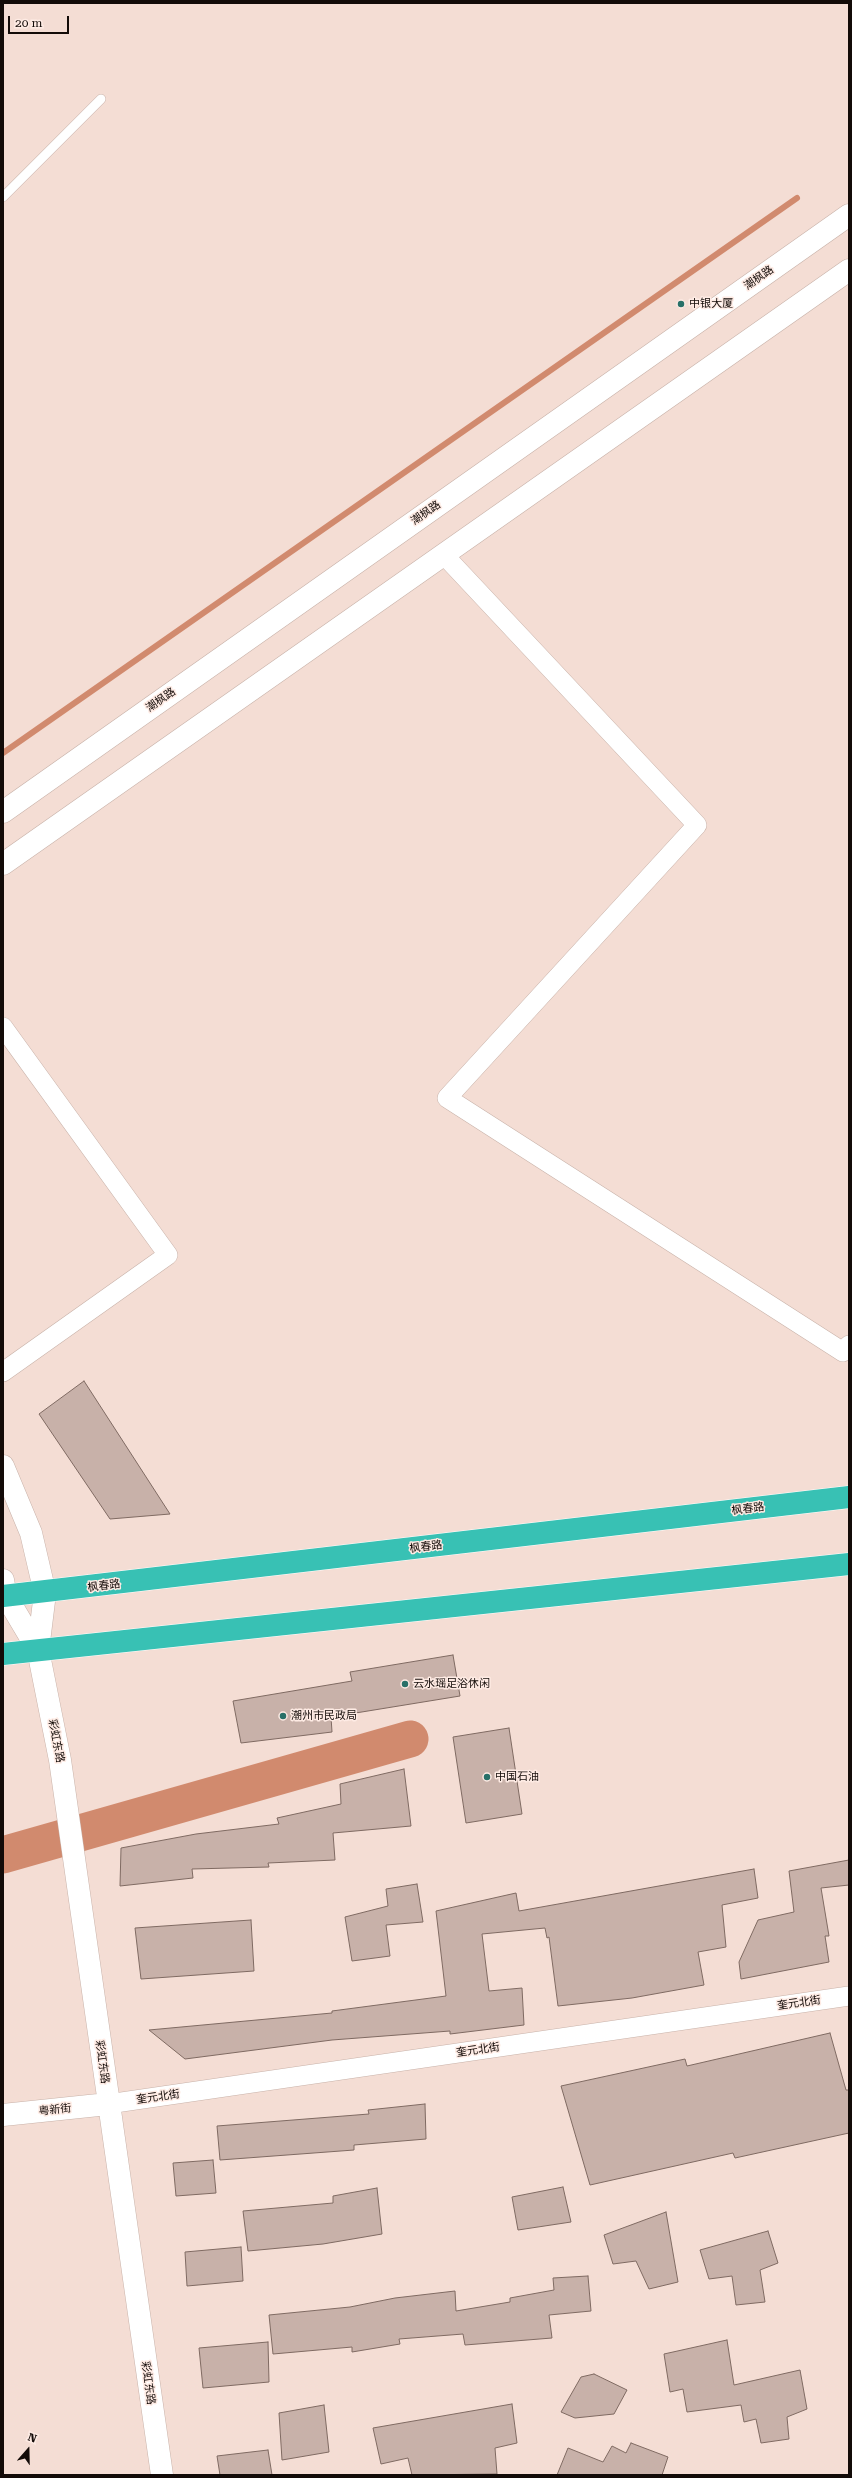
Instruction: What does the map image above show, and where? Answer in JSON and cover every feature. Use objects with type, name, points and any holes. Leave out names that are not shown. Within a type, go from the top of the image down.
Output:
[{"type":"highway","name":"枫春路","points":[[4,1591],[45,1593],[849,1497]]},
{"type":"highway","points":[[3,1654],[849,1564]]},
{"type":"main road","name":"潮枫路","points":[[3,812],[849,215]]},
{"type":"main road","points":[[3,864],[849,270]]},
{"type":"main road","points":[[3,1466],[32,1533],[45,1593],[38,1650]]},
{"type":"main road","points":[[4,1591],[38,1650]]},
{"type":"main road","name":"彩虹东路","points":[[38,1650],[60,1760],[162,2475]]},
{"type":"main road","name":"粤新街","points":[[3,2115],[108,2104]]},
{"type":"street","points":[[444,555],[698,825],[447,1098],[843,1352],[849,1345]]},
{"type":"street","points":[[3,1027],[168,1255],[3,1372]]},
{"type":"street","name":"奎元北街","points":[[108,2104],[849,1996]]},
{"type":"lane","points":[[3,197],[101,99]]},
{"type":"building","points":[[84,1381],[170,1514],[110,1519],[39,1414]]},
{"type":"building","points":[[453,1655],[460,1696],[331,1717],[332,1732],[241,1743],[233,1701],[352,1681],[350,1672]]},
{"type":"building","points":[[509,1728],[522,1814],[466,1823],[453,1737]]},
{"type":"building","points":[[404,1769],[411,1826],[333,1833],[335,1860],[268,1863],[269,1867],[192,1869],[193,1878],[120,1886],[121,1848],[196,1834],[279,1824],[277,1818],[341,1804],[340,1784]]},
{"type":"building","points":[[849,1860],[849,1885],[821,1888],[829,1936],[825,1936],[829,1962],[741,1979],[739,1962],[758,1920],[794,1912],[789,1871]]},
{"type":"building","points":[[754,1869],[758,1898],[722,1905],[726,1947],[698,1952],[704,1985],[632,1998],[558,2006],[549,1937],[547,1938],[545,1928],[482,1934],[489,1991],[522,1988],[524,2025],[450,2034],[450,2031],[332,2040],[185,2059],[149,2030],[332,2013],[332,2011],[446,1996],[436,1911],[516,1893],[519,1911]]},
{"type":"building","points":[[417,1884],[423,1922],[386,1925],[390,1956],[352,1961],[345,1917],[388,1906],[386,1889]]},
{"type":"building","points":[[251,1920],[254,1971],[141,1979],[135,1928]]},
{"type":"building","points":[[830,2033],[846,2090],[849,2090],[849,2133],[735,2158],[733,2153],[590,2185],[561,2086],[685,2059],[687,2066]]},
{"type":"building","points":[[425,2104],[426,2139],[354,2145],[354,2150],[220,2160],[217,2126],[369,2114],[368,2110]]},
{"type":"building","points":[[213,2160],[216,2193],[176,2196],[173,2163]]},
{"type":"building","points":[[563,2187],[571,2222],[518,2230],[512,2197]]},
{"type":"building","points":[[377,2188],[382,2234],[323,2244],[248,2251],[243,2211],[333,2203],[333,2196]]},
{"type":"building","points":[[666,2212],[678,2282],[649,2289],[636,2261],[613,2264],[604,2235]]},
{"type":"building","points":[[768,2231],[778,2263],[760,2270],[765,2302],[736,2305],[732,2276],[709,2279],[700,2250]]},
{"type":"building","points":[[241,2247],[243,2281],[187,2286],[185,2252]]},
{"type":"building","points":[[588,2276],[591,2311],[549,2315],[552,2338],[465,2345],[463,2334],[399,2339],[400,2344],[352,2352],[352,2347],[273,2354],[269,2315],[350,2307],[395,2298],[455,2291],[456,2311],[510,2302],[510,2298],[554,2290],[553,2278]]},
{"type":"building","points":[[727,2340],[734,2385],[800,2370],[807,2409],[787,2417],[789,2439],[761,2443],[756,2419],[744,2422],[741,2405],[687,2412],[683,2389],[670,2392],[664,2354]]},
{"type":"building","points":[[268,2342],[269,2382],[203,2388],[199,2348]]},
{"type":"building","points":[[594,2374],[627,2390],[614,2414],[575,2418],[561,2412],[581,2377]]},
{"type":"building","points":[[512,2404],[517,2443],[495,2448],[497,2474],[412,2475],[408,2458],[381,2464],[373,2428]]},
{"type":"building","points":[[324,2405],[329,2452],[282,2460],[279,2413]]},
{"type":"building","points":[[631,2443],[668,2457],[662,2475],[557,2475],[568,2448],[603,2462],[612,2446],[626,2453]]},
{"type":"building","points":[[268,2450],[272,2475],[220,2475],[217,2456]]},
{"type":"waterway","points":[[3,753],[797,198]]},
{"type":"waterway","points":[[3,1855],[410,1739]]},
{"type":"place","name":"中银大厦","points":[[681,304]]},
{"type":"place","name":"云水瑶足浴休闲","points":[[405,1684]]},
{"type":"place","name":"潮州市民政局","points":[[283,1716]]},
{"type":"place","name":"中国石油","points":[[487,1777]]}]
